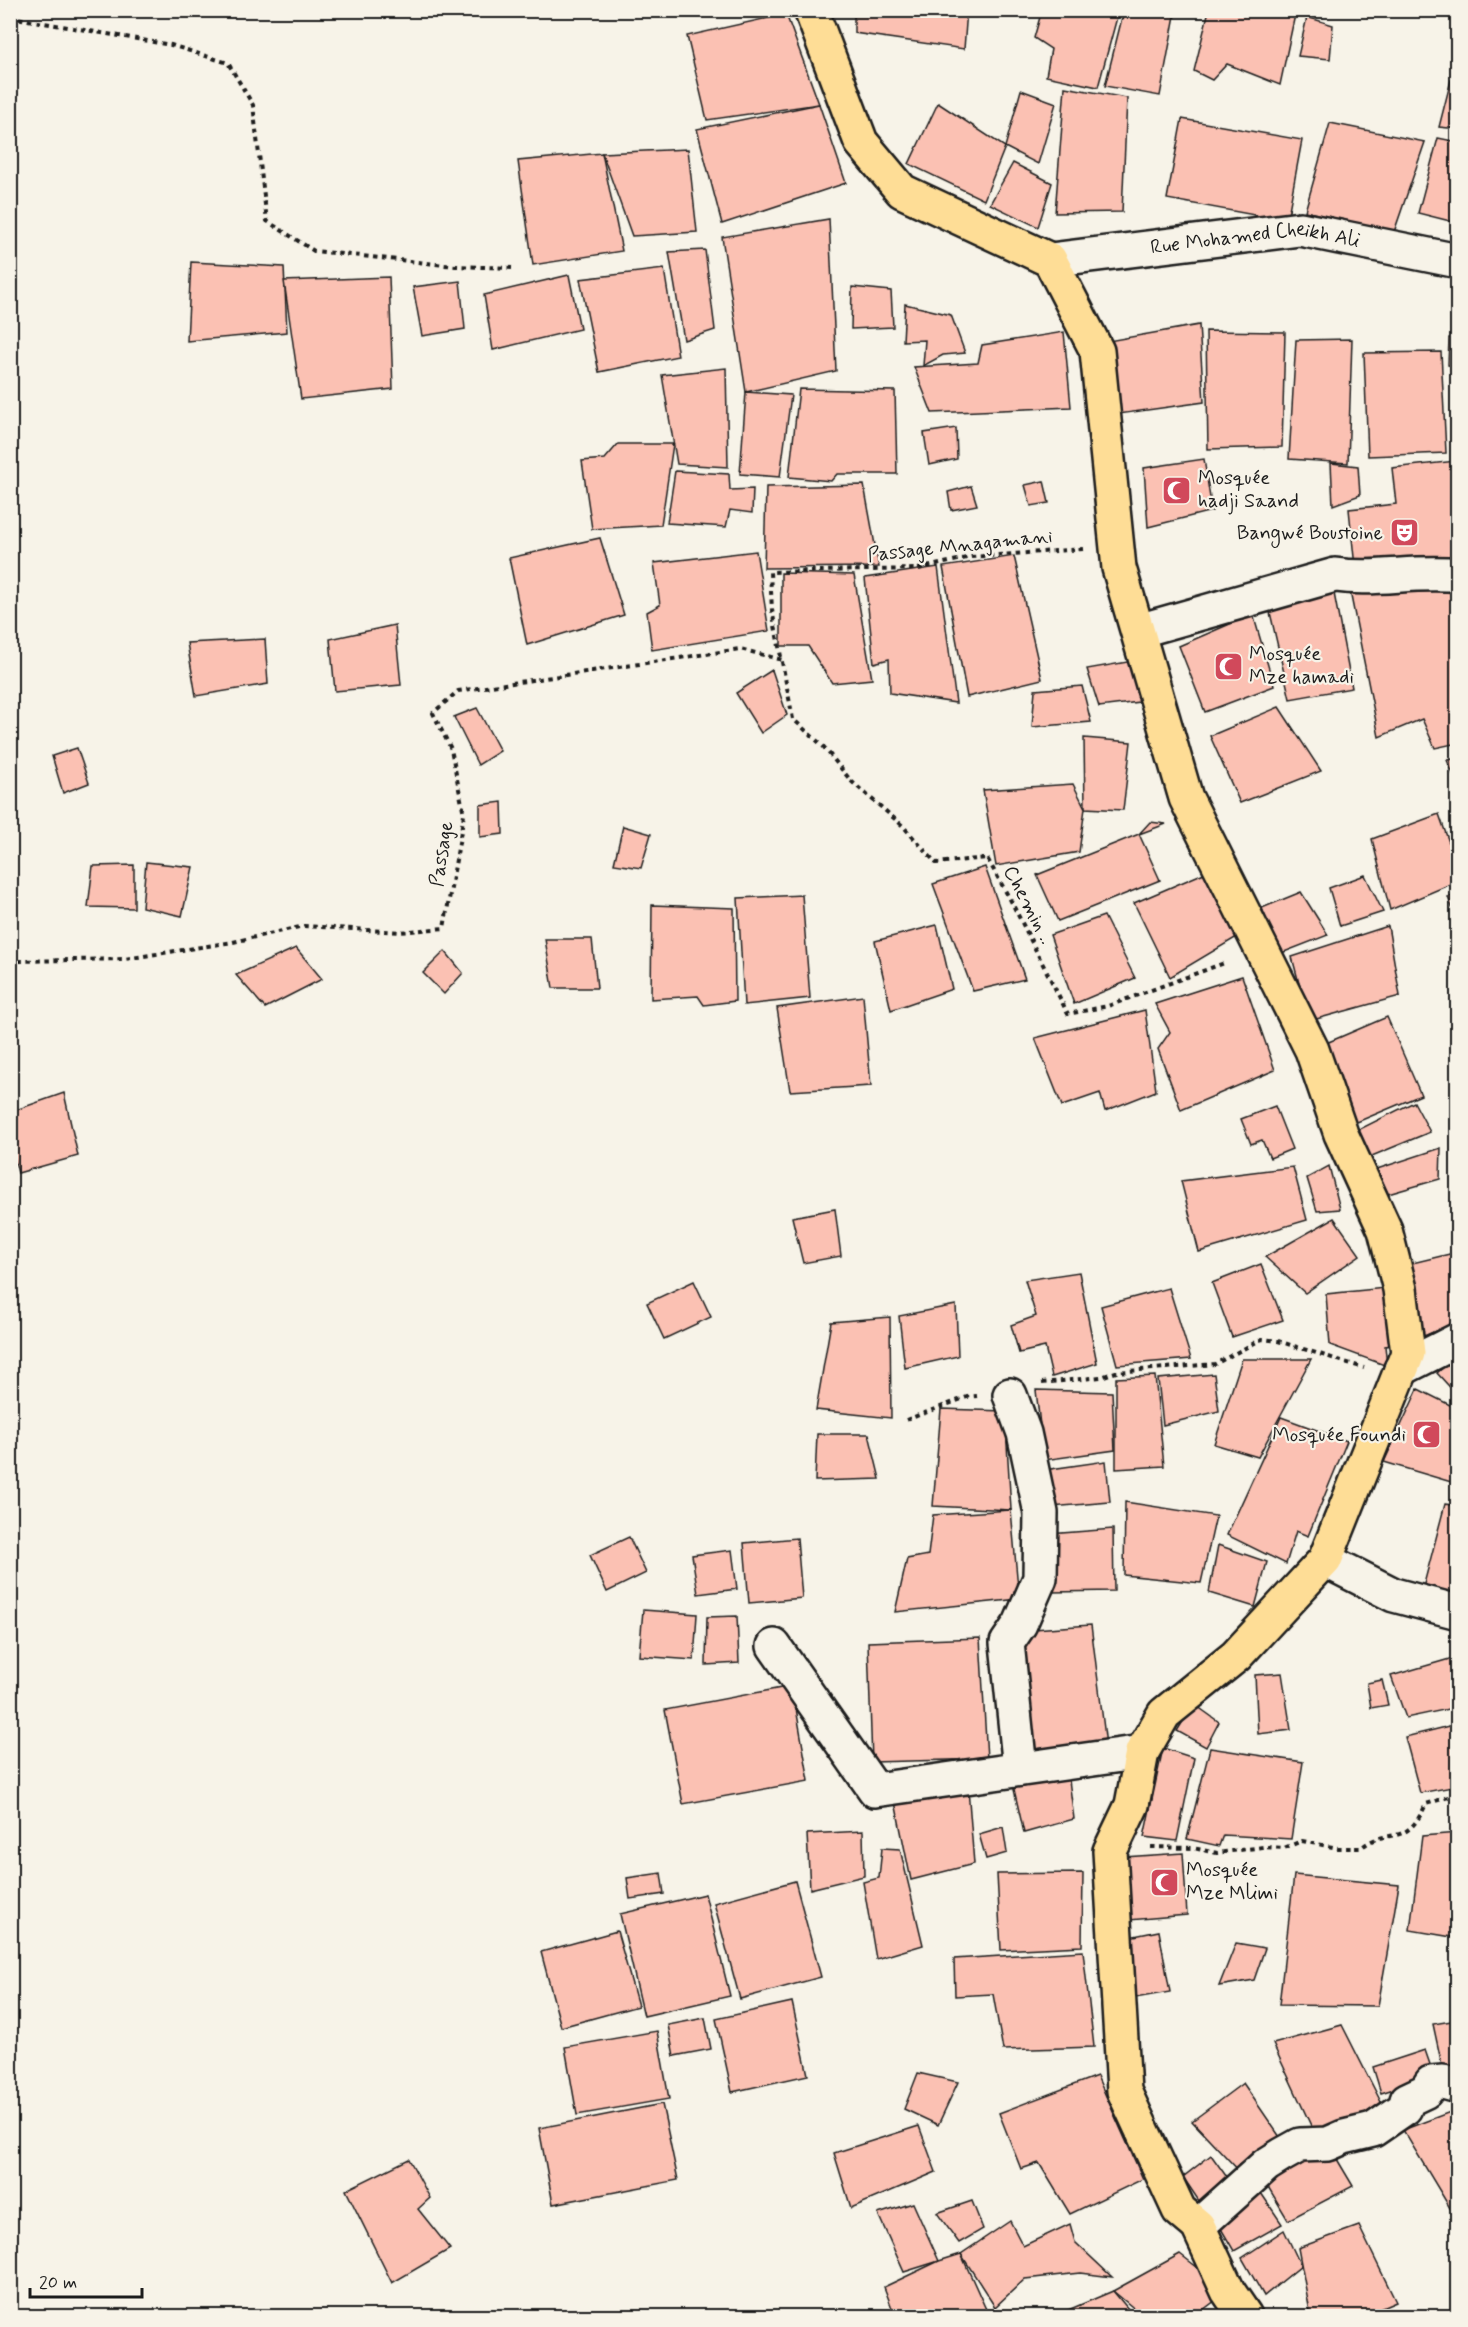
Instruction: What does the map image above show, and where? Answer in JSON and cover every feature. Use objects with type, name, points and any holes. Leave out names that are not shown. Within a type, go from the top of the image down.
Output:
[{"type":"main road","points":[[811,10],[861,142],[902,191],[1050,260],[1097,351],[1119,568],[1186,798],[1312,1050],[1341,1134],[1385,1230],[1400,1289],[1408,1353],[1325,1560],[1236,1656],[1164,1714],[1142,1752],[1132,1805],[1110,1851],[1124,2091],[1179,2210],[1198,2226],[1228,2291],[1245,2316]]},
{"type":"street","name":"Rue Mohamed Cheikh Ali","points":[[1050,260],[1300,229],[1458,261]]},
{"type":"street","points":[[1138,632],[1335,575],[1361,579],[1435,572],[1458,575]]},
{"type":"street","points":[[1401,1369],[1458,1340]]},
{"type":"street","points":[[1010,1395],[1024,1433],[1041,1513],[1040,1578],[1020,1624],[1007,1643],[1020,1769]]},
{"type":"street","points":[[1325,1560],[1394,1595],[1458,1612]]},
{"type":"street","points":[[774,1647],[874,1790],[1142,1752]]},
{"type":"street","points":[[1198,2226],[1257,2176],[1266,2165],[1300,2145],[1328,2144],[1344,2137],[1373,2130],[1394,2117],[1405,2108],[1407,2100],[1426,2091],[1431,2083],[1443,2082],[1458,2086]]},
{"type":"path","points":[[10,17],[171,45],[228,63],[253,105],[267,221],[314,251],[455,266],[513,268]]},
{"type":"path","name":"Passage Mnagamani","points":[[770,572],[918,569],[971,557],[1117,547]]},
{"type":"path","name":"Chemin ..","points":[[770,572],[772,610],[793,719],[823,746],[851,781],[903,826],[936,863],[987,858],[1068,1014],[1108,1006],[1261,949]]},
{"type":"path","name":"Passage","points":[[10,964],[17,961],[125,959],[233,942],[304,926],[400,932],[444,928],[464,814],[451,749],[433,713],[458,691],[740,649],[783,660]]},
{"type":"path","points":[[906,1420],[967,1397],[1010,1395],[1035,1384],[1101,1377],[1116,1372],[1215,1364],[1262,1340],[1278,1341],[1373,1371],[1401,1369]]},
{"type":"path","points":[[1114,1843],[1193,1848],[1217,1853],[1263,1847],[1284,1848],[1302,1841],[1338,1848],[1361,1848],[1372,1839],[1392,1838],[1407,1832],[1419,1819],[1426,1804],[1458,1794]]},
{"type":"building","points":[[854,10],[967,10],[964,49],[854,33]]},
{"type":"building","points":[[1042,10],[1119,10],[1098,87],[1046,76],[1051,49],[1034,38]]},
{"type":"building","points":[[1124,10],[1176,10],[1160,96],[1105,86]]},
{"type":"building","points":[[1209,10],[1296,10],[1280,85],[1227,64],[1212,80],[1194,71]]},
{"type":"building","points":[[786,14],[819,104],[707,120],[687,36]]},
{"type":"building","points":[[1307,17],[1333,25],[1330,59],[1298,56]]},
{"type":"building","points":[[1451,80],[1458,83],[1458,129],[1439,127]]},
{"type":"building","points":[[1065,87],[1127,98],[1122,212],[1055,213]]},
{"type":"building","points":[[1021,90],[1056,103],[1038,164],[1005,147]]},
{"type":"building","points":[[938,103],[1005,147],[984,200],[909,164]]},
{"type":"building","points":[[819,104],[846,183],[722,224],[697,129]]},
{"type":"building","points":[[1182,119],[1302,140],[1287,221],[1167,199]]},
{"type":"building","points":[[1330,123],[1425,142],[1394,232],[1305,211]]},
{"type":"building","points":[[1438,138],[1458,142],[1458,223],[1418,213]]},
{"type":"building","points":[[688,149],[697,232],[632,236],[602,153]]},
{"type":"building","points":[[602,153],[622,251],[533,265],[518,161]]},
{"type":"building","points":[[1013,163],[1052,183],[1038,227],[990,204]]},
{"type":"building","points":[[829,219],[836,371],[746,392],[722,237]]},
{"type":"building","points":[[705,250],[715,330],[684,340],[669,252]]},
{"type":"building","points":[[191,262],[284,267],[287,332],[187,341]]},
{"type":"building","points":[[664,269],[678,356],[599,372],[580,279]]},
{"type":"building","points":[[569,275],[580,329],[493,350],[484,295]]},
{"type":"building","points":[[389,277],[393,389],[301,399],[284,281]]},
{"type":"building","points":[[460,281],[465,329],[422,336],[413,287]]},
{"type":"building","points":[[852,287],[891,291],[893,327],[851,329]]},
{"type":"building","points":[[1453,291],[1458,291],[1458,334],[1454,334]]},
{"type":"building","points":[[905,304],[951,315],[965,353],[943,355],[923,366],[925,340],[903,341]]},
{"type":"building","points":[[1199,325],[1204,402],[1119,414],[1108,341]]},
{"type":"building","points":[[1206,331],[1285,332],[1282,447],[1208,449]]},
{"type":"building","points":[[1064,332],[1071,407],[932,413],[914,367],[978,363],[982,345]]},
{"type":"building","points":[[1449,338],[1458,339],[1458,366],[1448,365]]},
{"type":"building","points":[[1352,339],[1348,463],[1289,459],[1296,340]]},
{"type":"building","points":[[1441,352],[1446,453],[1368,456],[1364,353]]},
{"type":"building","points":[[726,368],[728,467],[677,464],[662,375]]},
{"type":"building","points":[[1453,373],[1458,373],[1458,441],[1454,441]]},
{"type":"building","points":[[799,389],[895,391],[897,474],[837,474],[831,481],[789,477]]},
{"type":"building","points":[[746,392],[791,395],[780,477],[740,474]]},
{"type":"building","points":[[956,428],[957,459],[929,465],[924,433]]},
{"type":"building","points":[[618,444],[673,444],[661,525],[592,529],[582,461],[605,459]]},
{"type":"building","name":"Mosquée hadji Saand","points":[[1204,459],[1212,511],[1148,527],[1144,468]]},
{"type":"building","name":"Bangwé Boustoine","points":[[1456,461],[1458,557],[1355,567],[1349,509],[1396,504],[1392,468]]},
{"type":"building","points":[[1331,463],[1358,466],[1360,495],[1333,505]]},
{"type":"building","points":[[675,471],[729,474],[730,490],[753,489],[752,513],[730,510],[726,527],[667,523]]},
{"type":"building","points":[[1044,481],[1049,503],[1031,506],[1025,485]]},
{"type":"building","points":[[864,485],[879,567],[764,568],[766,487]]},
{"type":"building","points":[[971,486],[977,505],[951,510],[948,492]]},
{"type":"building","points":[[600,538],[624,615],[527,645],[509,558]]},
{"type":"building","points":[[756,551],[769,631],[652,650],[647,612],[660,605],[654,563]]},
{"type":"building","points":[[1014,556],[1042,679],[967,697],[943,567]]},
{"type":"building","points":[[938,567],[956,703],[890,693],[889,659],[874,663],[865,578]]},
{"type":"building","points":[[781,573],[854,575],[872,679],[832,683],[808,646],[781,646]]},
{"type":"building","points":[[1348,581],[1458,593],[1458,743],[1435,748],[1422,719],[1379,737]]},
{"type":"building","points":[[1333,588],[1352,688],[1290,699],[1269,608]]},
{"type":"building","name":"Mosquée Mze hamadi","points":[[1253,614],[1274,686],[1205,712],[1179,646]]},
{"type":"building","points":[[395,625],[401,685],[335,691],[330,639]]},
{"type":"building","points":[[265,639],[268,684],[196,696],[187,643]]},
{"type":"building","points":[[1133,661],[1139,702],[1099,707],[1087,669]]},
{"type":"building","points":[[772,670],[787,715],[761,733],[736,693]]},
{"type":"building","points":[[1082,686],[1091,722],[1032,727],[1035,690]]},
{"type":"building","points":[[1279,707],[1321,771],[1240,803],[1210,736]]},
{"type":"building","points":[[477,708],[500,751],[478,765],[454,717]]},
{"type":"building","points":[[1084,738],[1131,742],[1123,810],[1085,808]]},
{"type":"building","points":[[77,748],[89,783],[63,793],[52,756]]},
{"type":"building","points":[[1458,758],[1458,785],[1447,760]]},
{"type":"building","points":[[1073,784],[1085,808],[1079,852],[996,866],[983,790]]},
{"type":"building","points":[[502,802],[503,834],[480,837],[480,805]]},
{"type":"building","points":[[1439,814],[1458,868],[1458,881],[1390,910],[1372,839]]},
{"type":"building","points":[[1150,822],[1166,824],[1139,834]]},
{"type":"building","points":[[623,826],[651,834],[641,868],[614,864]]},
{"type":"building","points":[[1139,834],[1160,880],[1058,921],[1037,875]]},
{"type":"building","points":[[146,862],[193,867],[182,916],[142,907]]},
{"type":"building","points":[[134,865],[134,908],[88,907],[93,866]]},
{"type":"building","points":[[985,867],[1025,979],[973,991],[933,884]]},
{"type":"building","points":[[1204,873],[1237,937],[1170,977],[1134,903]]},
{"type":"building","points":[[1365,875],[1383,912],[1340,926],[1329,888]]},
{"type":"building","points":[[1301,892],[1328,935],[1279,954],[1262,908]]},
{"type":"building","points":[[1458,894],[1458,923],[1448,897]]},
{"type":"building","points":[[802,895],[810,998],[744,1005],[738,898]]},
{"type":"building","points":[[652,905],[734,908],[735,1001],[704,1005],[698,996],[651,999]]},
{"type":"building","points":[[1104,916],[1135,978],[1074,1004],[1050,935]]},
{"type":"building","points":[[937,925],[952,989],[891,1010],[875,941]]},
{"type":"building","points":[[1388,926],[1400,996],[1309,1021],[1292,957]]},
{"type":"building","points":[[545,939],[592,939],[597,988],[553,988]]},
{"type":"building","points":[[296,948],[322,979],[265,1008],[236,975]]},
{"type":"building","points":[[445,951],[463,973],[444,994],[423,973]]},
{"type":"building","points":[[1242,976],[1275,1070],[1181,1110],[1158,1049],[1170,1032],[1155,1004]]},
{"type":"building","points":[[863,996],[871,1086],[790,1091],[777,1008]]},
{"type":"building","points":[[1145,1010],[1156,1091],[1105,1111],[1100,1093],[1062,1106],[1035,1038]]},
{"type":"building","points":[[1387,1017],[1421,1095],[1350,1125],[1317,1047]]},
{"type":"building","points":[[64,1093],[78,1156],[18,1173],[10,1140],[10,1112]]},
{"type":"building","points":[[1414,1102],[1430,1132],[1367,1158],[1356,1131]]},
{"type":"building","points":[[1275,1106],[1292,1149],[1270,1158],[1262,1140],[1251,1144],[1241,1119]]},
{"type":"building","points":[[1441,1148],[1440,1179],[1388,1194],[1377,1169]]},
{"type":"building","points":[[1329,1166],[1340,1209],[1317,1211],[1307,1178]]},
{"type":"building","points":[[1293,1167],[1307,1220],[1199,1252],[1181,1181]]},
{"type":"building","points":[[835,1209],[841,1256],[803,1263],[792,1217]]},
{"type":"building","points":[[1334,1218],[1360,1255],[1305,1293],[1265,1257]]},
{"type":"building","points":[[1458,1252],[1458,1321],[1415,1340],[1404,1265]]},
{"type":"building","points":[[1261,1264],[1283,1320],[1232,1337],[1212,1283]]},
{"type":"building","points":[[1079,1272],[1097,1363],[1052,1377],[1045,1347],[1019,1353],[1011,1325],[1036,1316],[1025,1280]]},
{"type":"building","points":[[694,1281],[711,1317],[664,1339],[647,1303]]},
{"type":"building","points":[[1395,1287],[1401,1344],[1385,1346],[1387,1366],[1330,1345],[1326,1294]]},
{"type":"building","points":[[1169,1288],[1191,1359],[1117,1365],[1101,1306]]},
{"type":"building","points":[[956,1305],[958,1356],[905,1368],[899,1316]]},
{"type":"building","points":[[890,1317],[891,1418],[816,1410],[831,1322]]},
{"type":"building","points":[[1458,1355],[1458,1396],[1437,1373]]},
{"type":"building","points":[[1242,1359],[1311,1359],[1258,1457],[1214,1444]]},
{"type":"building","points":[[1214,1374],[1219,1411],[1163,1425],[1158,1379]]},
{"type":"building","points":[[1155,1376],[1164,1466],[1116,1469],[1116,1378]]},
{"type":"building","name":"Mosquée Foundi","points":[[1418,1389],[1458,1409],[1458,1484],[1384,1462]]},
{"type":"building","points":[[1036,1390],[1112,1392],[1115,1450],[1044,1460]]},
{"type":"building","points":[[941,1409],[1005,1411],[1011,1510],[933,1506]]},
{"type":"building","points":[[1281,1417],[1347,1441],[1308,1536],[1296,1531],[1286,1564],[1227,1535]]},
{"type":"building","points":[[817,1434],[869,1434],[880,1479],[815,1481]]},
{"type":"building","points":[[1106,1461],[1110,1502],[1051,1507],[1044,1470]]},
{"type":"building","points":[[1125,1502],[1216,1516],[1201,1583],[1124,1575]]},
{"type":"building","points":[[1445,1504],[1458,1506],[1458,1606],[1419,1603]]},
{"type":"building","points":[[1011,1510],[1019,1599],[895,1612],[907,1559],[928,1555],[933,1515]]},
{"type":"building","points":[[1113,1529],[1114,1591],[1051,1592],[1049,1534]]},
{"type":"building","points":[[629,1537],[646,1573],[607,1592],[590,1555]]},
{"type":"building","points":[[797,1538],[802,1598],[749,1603],[744,1543]]},
{"type":"building","points":[[1218,1545],[1267,1562],[1255,1607],[1209,1593]]},
{"type":"building","points":[[732,1550],[737,1589],[698,1594],[692,1555]]},
{"type":"building","points":[[643,1610],[697,1614],[694,1660],[639,1656]]},
{"type":"building","points":[[737,1616],[739,1663],[706,1665],[707,1617]]},
{"type":"building","points":[[1091,1625],[1106,1745],[1028,1750],[1019,1630]]},
{"type":"building","points":[[980,1638],[987,1759],[872,1762],[868,1642]]},
{"type":"building","points":[[1453,1658],[1458,1681],[1458,1707],[1406,1718],[1391,1676]]},
{"type":"building","points":[[1282,1673],[1291,1730],[1258,1734],[1255,1675]]},
{"type":"building","points":[[1382,1680],[1388,1705],[1371,1708],[1367,1683]]},
{"type":"building","points":[[792,1686],[809,1781],[683,1804],[665,1710]]},
{"type":"building","points":[[1194,1704],[1219,1722],[1206,1747],[1177,1731]]},
{"type":"building","points":[[1458,1724],[1458,1786],[1420,1793],[1405,1737]]},
{"type":"building","points":[[1163,1748],[1194,1758],[1177,1841],[1144,1837]]},
{"type":"building","points":[[1210,1748],[1303,1762],[1291,1839],[1223,1835],[1219,1846],[1187,1839]]},
{"type":"building","points":[[1068,1772],[1074,1819],[1024,1833],[1013,1785]]},
{"type":"building","points":[[968,1788],[974,1864],[911,1880],[895,1802]]},
{"type":"building","points":[[1003,1827],[1007,1853],[986,1859],[979,1834]]},
{"type":"building","points":[[863,1831],[864,1876],[810,1889],[807,1834]]},
{"type":"building","points":[[1458,1833],[1458,1938],[1410,1930],[1422,1836]]},
{"type":"building","points":[[882,1848],[900,1849],[923,1945],[876,1959],[863,1882],[879,1878]]},
{"type":"building","points":[[1183,1853],[1187,1915],[1129,1920],[1124,1857]]},
{"type":"building","points":[[661,1873],[664,1894],[630,1899],[627,1878]]},
{"type":"building","points":[[1083,1873],[1082,1946],[1001,1950],[997,1874]]},
{"type":"building","points":[[1294,1875],[1399,1885],[1378,2006],[1279,2005]]},
{"type":"building","points":[[795,1881],[821,1977],[740,1999],[714,1903]]},
{"type":"building","points":[[705,1894],[730,1996],[644,2016],[620,1914]]},
{"type":"building","points":[[617,1931],[638,2006],[561,2027],[541,1952]]},
{"type":"building","points":[[1159,1931],[1170,1992],[1130,1999],[1119,1939]]},
{"type":"building","points":[[1236,1943],[1265,1948],[1254,1980],[1219,1986]]},
{"type":"building","points":[[1083,1951],[1094,2047],[1003,2050],[993,1994],[955,1996],[954,1959]]},
{"type":"building","points":[[792,2002],[808,2075],[732,2092],[716,2019]]},
{"type":"building","points":[[705,2018],[711,2049],[674,2056],[668,2025]]},
{"type":"building","points":[[1458,2020],[1458,2074],[1444,2075],[1433,2024]]},
{"type":"building","points":[[1342,2025],[1385,2110],[1314,2132],[1273,2044]]},
{"type":"building","points":[[657,2031],[669,2099],[577,2115],[565,2047]]},
{"type":"building","points":[[1425,2050],[1434,2076],[1381,2093],[1373,2067]]},
{"type":"building","points":[[918,2073],[958,2082],[938,2125],[904,2109]]},
{"type":"building","points":[[1097,2076],[1143,2179],[1070,2214],[1039,2163],[1021,2169],[999,2113]]},
{"type":"building","points":[[1243,2083],[1282,2140],[1243,2175],[1192,2121]]},
{"type":"building","points":[[662,2104],[678,2180],[553,2204],[539,2128]]},
{"type":"building","points":[[1458,2109],[1458,2217],[1456,2218],[1403,2130]]},
{"type":"building","points":[[919,2126],[936,2172],[851,2208],[834,2153]]},
{"type":"building","points":[[1328,2144],[1353,2186],[1288,2220],[1264,2180]]},
{"type":"building","points":[[1211,2155],[1234,2187],[1203,2207],[1183,2177]]},
{"type":"building","points":[[409,2159],[430,2198],[418,2209],[450,2249],[392,2283],[346,2190]]},
{"type":"building","points":[[1259,2190],[1282,2224],[1234,2251],[1216,2220]]},
{"type":"building","points":[[972,2201],[983,2229],[959,2243],[937,2213]]},
{"type":"building","points":[[913,2203],[939,2261],[904,2272],[878,2214]]},
{"type":"building","points":[[1010,2221],[1023,2246],[1070,2224],[1075,2242],[1112,2277],[1080,2273],[1025,2279],[995,2307],[961,2254]]},
{"type":"building","points":[[1359,2226],[1396,2302],[1363,2316],[1311,2316],[1298,2248]]},
{"type":"building","points":[[1284,2230],[1301,2266],[1264,2296],[1242,2258]]},
{"type":"building","points":[[961,2254],[989,2316],[895,2316],[884,2287],[939,2261]]},
{"type":"building","points":[[1180,2254],[1228,2291],[1195,2316],[1143,2316],[1113,2291]]},
{"type":"building","points":[[1113,2291],[1134,2316],[1054,2316]]},
{"type":"place","name":"Mosquée hadji Saand","points":[[1177,490]]},
{"type":"place","name":"Bangwé Boustoine","points":[[1404,533]]},
{"type":"place","name":"Mosquée Mze hamadi","points":[[1228,666]]},
{"type":"place","name":"Mosquée Foundi","points":[[1427,1435]]},
{"type":"place","name":"Mosquée Mze Mlimi","points":[[1165,1882]]}]
